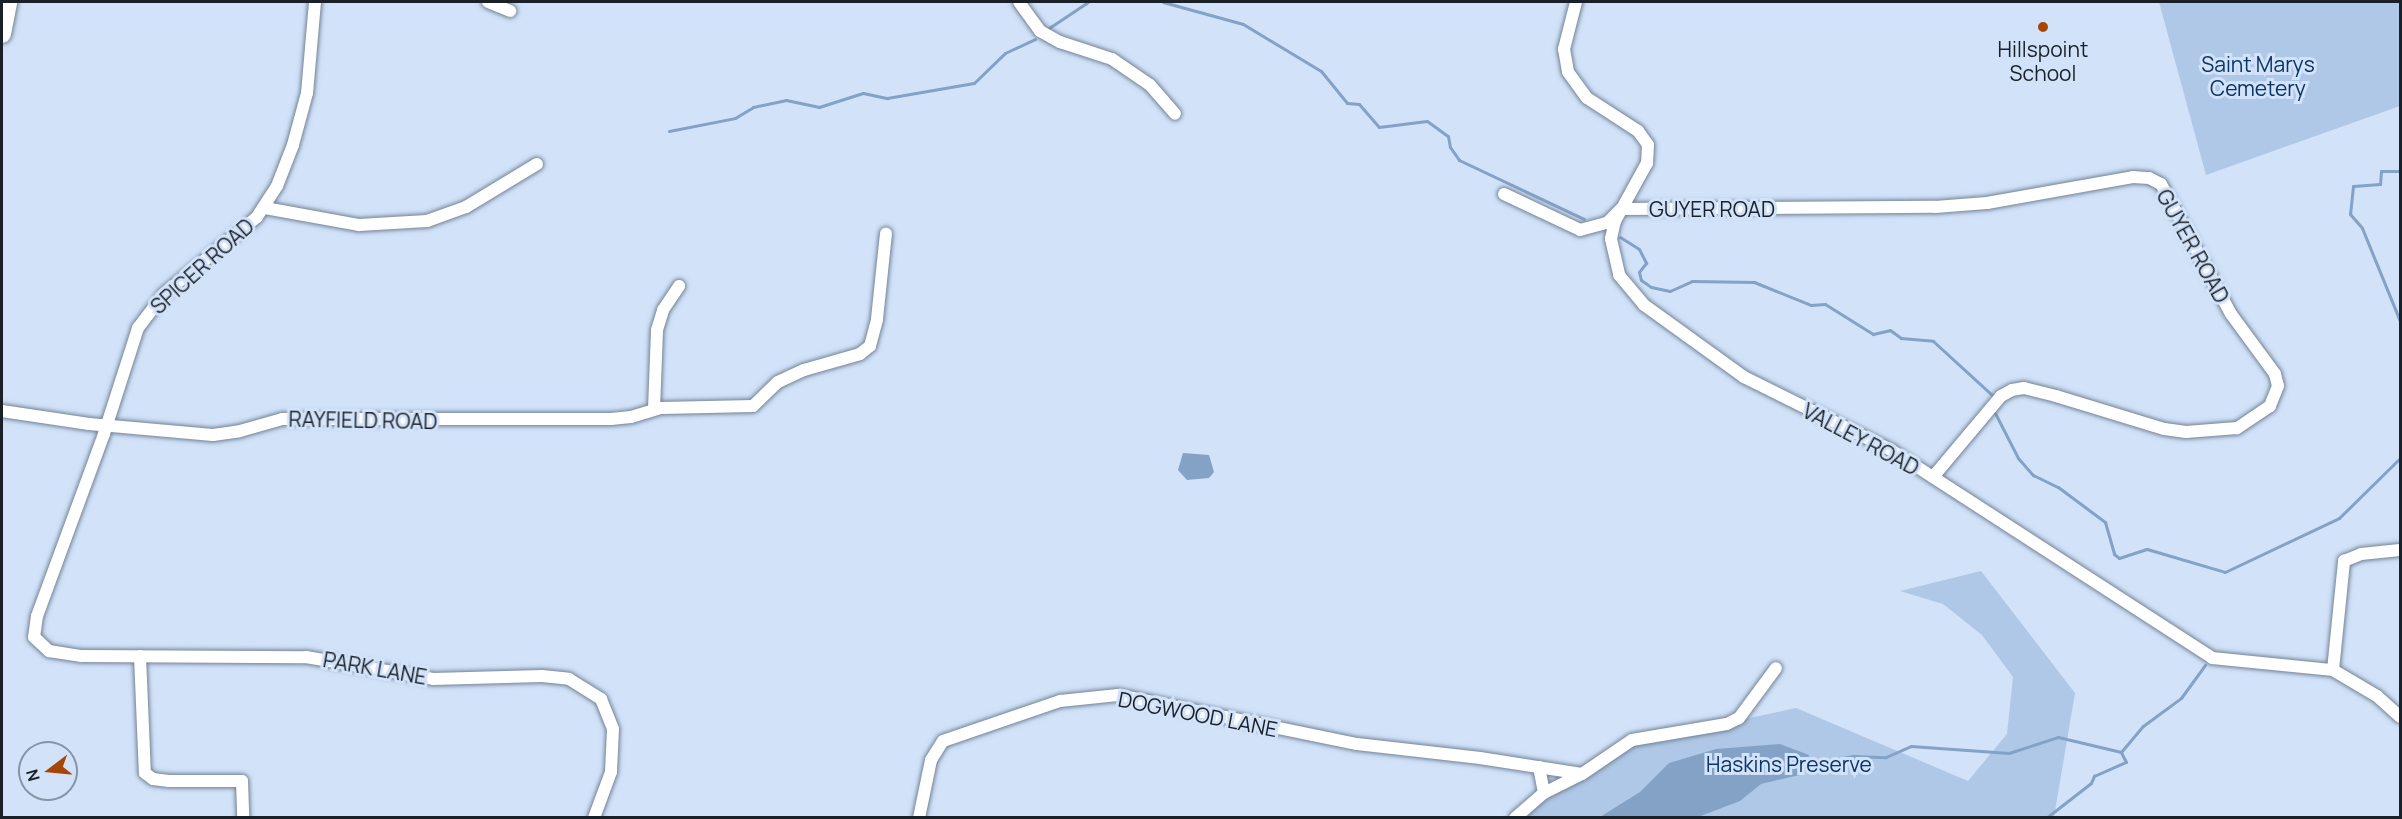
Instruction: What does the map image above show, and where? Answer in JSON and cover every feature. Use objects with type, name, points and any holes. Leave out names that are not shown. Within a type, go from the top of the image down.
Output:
[{"type":"main road","points":[[2,34],[8,2]]},
{"type":"street","name":"SPICER ROAD","points":[[34,628],[107,425],[133,340],[147,315],[170,289],[266,208],[301,121],[315,2]]},
{"type":"street","points":[[488,2],[510,11]]},
{"type":"street","points":[[1019,2],[1040,31],[1060,42],[1112,59],[1150,85],[1175,114]]},
{"type":"street","name":"VALLEY ROAD","points":[[1576,2],[1564,49],[1568,72],[1587,98],[1638,131],[1648,145],[1647,163],[1621,209],[1612,231],[1611,247],[1624,283],[1678,331],[1758,385],[1870,438],[2212,658],[2333,670],[2377,696],[2400,717]]},
{"type":"street","points":[[266,208],[359,225],[427,221],[466,207],[537,164]]},
{"type":"street","name":"GUYER ROAD","points":[[1621,209],[1935,207],[1987,203],[2133,177],[2149,178],[2161,184],[2230,314],[2275,374],[2278,386],[2270,406],[2237,428],[2186,432],[2164,429],[2024,388],[2012,390],[2001,396],[1933,477]]},
{"type":"street","points":[[1504,194],[1580,230],[1607,223],[1621,209]]},
{"type":"street","name":"RAYFIELD ROAD","points":[[2,411],[107,425],[226,434],[282,418],[611,419],[631,417],[654,409],[753,406],[778,382],[804,370],[860,354],[870,346],[877,320],[886,233]]},
{"type":"street","points":[[654,409],[657,330],[663,310],[679,286]]},
{"type":"street","points":[[2333,670],[2344,561],[2361,554],[2400,550]]},
{"type":"street","name":"PARK LANE","points":[[34,628],[38,644],[49,651],[82,656],[306,657],[433,679],[549,676],[569,679],[600,699],[613,729],[611,772],[594,818]]},
{"type":"street","points":[[140,656],[145,773],[153,779],[169,781],[242,781],[243,818]]},
{"type":"street","points":[[1515,818],[1544,794],[1582,774],[1632,740],[1739,718],[1776,668]]},
{"type":"street","name":"DOGWOOD LANE","points":[[919,818],[931,760],[944,741],[1060,701],[1118,695],[1357,744],[1582,774]]},
{"type":"street","points":[[1539,767],[1544,794]]},
{"type":"green space","name":"Saint Marys Cemetery","points":[[2159,2],[2400,2],[2400,106],[2206,175]]},
{"type":"green space","name":"Haskins Preserve","points":[[1981,571],[2075,693],[2054,817],[1515,818],[1620,746],[1796,708],[1968,781],[2007,734],[2013,677],[1982,635],[1943,604],[1900,591]]},
{"type":"shaded area","points":[[1183,453],[1209,455],[1214,472],[1209,478],[1187,480],[1178,470]]},
{"type":"shaded area","points":[[1780,744],[1809,755],[1804,774],[1761,784],[1740,801],[1698,817],[1600,817],[1640,792],[1669,763],[1716,749]]},
{"type":"waterway","points":[[1046,30],[1088,2]]},
{"type":"waterway","points":[[1163,2],[1243,24],[1321,71],[1347,103],[1359,104],[1379,127],[1427,121],[1448,136],[1450,147],[1459,160],[1584,219]]},
{"type":"waterway","points":[[669,131],[735,118],[753,107],[786,100],[819,107],[863,93],[887,98],[974,83],[1005,53],[1035,39]]},
{"type":"waterway","points":[[2400,171],[2381,171],[2380,184],[2353,186],[2350,214],[2362,228],[2400,321]]},
{"type":"waterway","points":[[1620,237],[1639,249],[1646,263],[1639,272],[1641,280],[1651,287],[1670,291],[1692,281],[1754,282],[1811,305],[1825,304],[1873,334],[1890,330],[1901,338],[1933,341],[1991,394]]},
{"type":"waterway","points":[[1995,413],[2018,458],[2033,475],[2058,487],[2105,522],[2114,554],[2119,558],[2147,549],[2225,572],[2339,518],[2400,458]]},
{"type":"waterway","points":[[1807,764],[1853,756],[1886,757],[1911,746],[2009,753],[2058,737],[2121,752],[2143,726],[2181,698],[2205,665]]},
{"type":"waterway","points":[[2046,818],[2091,783],[2094,776],[2126,762],[2121,752]]},
{"type":"place","name":"Hillspoint School","points":[[2043,27]]}]
